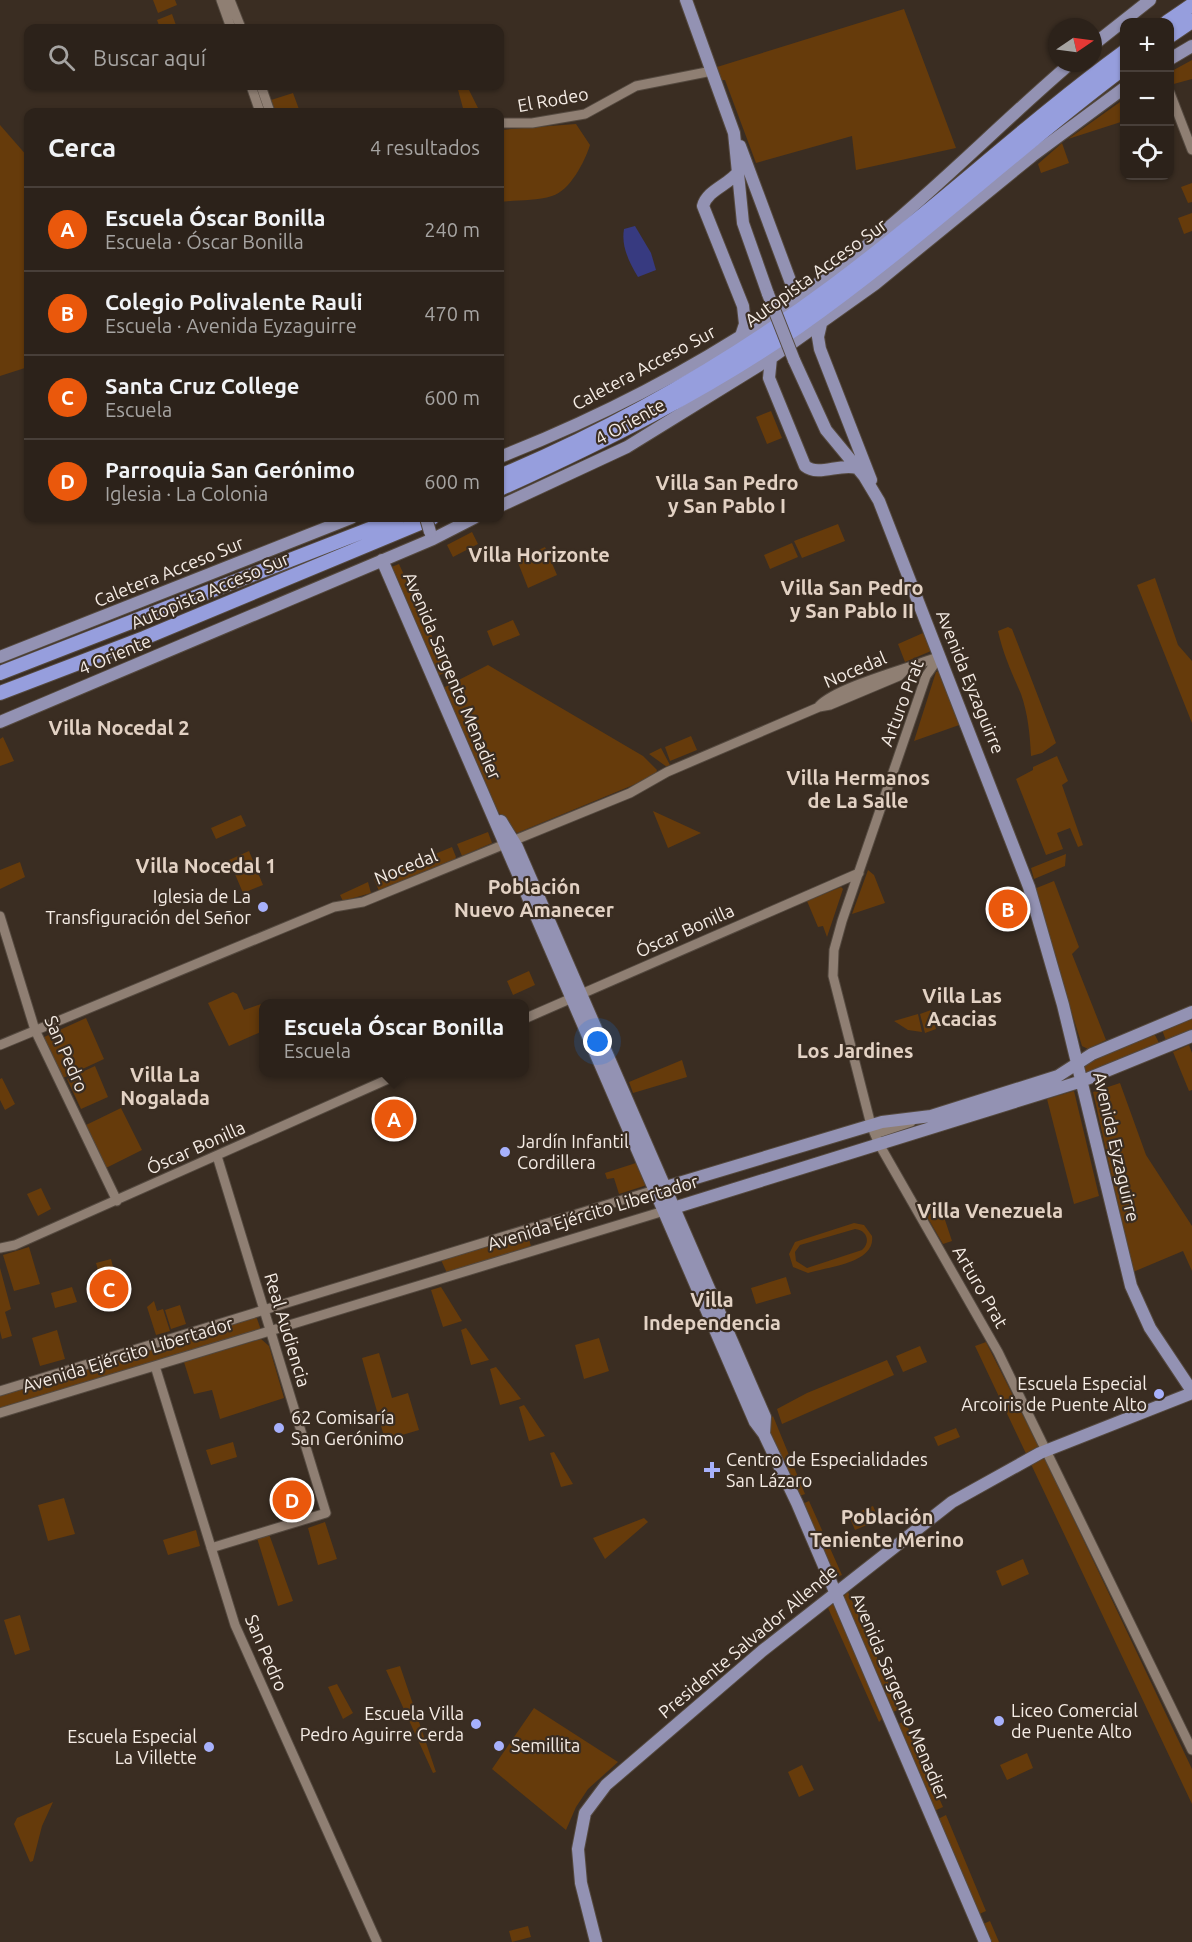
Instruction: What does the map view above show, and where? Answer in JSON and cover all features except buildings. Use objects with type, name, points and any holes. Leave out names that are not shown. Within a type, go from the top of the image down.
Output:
[{"type":"highway","points":[[1173,18],[1192,5]]},
{"type":"highway","points":[[1174,33],[1192,21]]},
{"type":"highway","name":"Autopista Acceso Sur","points":[[504,474],[653,401],[786,320],[867,260],[1120,56]]},
{"type":"highway","name":"Autopista Acceso Sur","points":[[504,487],[651,417],[769,346],[872,273],[1120,72]]},
{"type":"highway","name":"Autopista Acceso Sur","points":[[0,674],[388,522]]},
{"type":"highway","name":"Autopista Acceso Sur","points":[[0,693],[432,529]]},
{"type":"main road","name":"Avenida Eyzaguirre","points":[[686,0],[736,137],[739,204],[745,233],[816,412],[831,439],[857,468],[879,501],[1029,886],[1073,1045],[1131,1286],[1150,1328],[1192,1392]]},
{"type":"main road","points":[[1102,38],[1150,0]]},
{"type":"main road","points":[[1174,57],[1192,46]]},
{"type":"main road","name":"Caletera Acceso Sur","points":[[504,455],[583,422],[652,388],[741,336],[797,299],[897,221],[1061,72]]},
{"type":"main road","points":[[857,468],[839,466],[810,470],[802,463],[771,383],[768,369],[771,358],[821,324],[928,243],[1062,133],[1120,92]]},
{"type":"main road","points":[[736,137],[797,299]]},
{"type":"main road","points":[[739,171],[705,200],[704,213],[728,265],[743,306],[745,324],[741,336]]},
{"type":"main road","points":[[716,191],[728,194],[739,204],[750,198],[762,203]]},
{"type":"main road","points":[[790,277],[800,284],[814,286]]},
{"type":"main road","points":[[743,306],[753,315],[766,320]]},
{"type":"main road","points":[[821,324],[818,337],[820,349],[879,501]]},
{"type":"main road","points":[[799,340],[809,341],[820,349]]},
{"type":"main road","name":"4 Oriente","points":[[504,504],[627,447],[771,358]]},
{"type":"main road","points":[[744,376],[758,375],[771,383]]},
{"type":"main road","points":[[823,470],[833,453],[831,439],[845,437],[851,429]]},
{"type":"main road","name":"Caletera Acceso Sur","points":[[0,657],[341,522]]},
{"type":"main road","name":"4 Oriente","points":[[0,722],[382,560],[432,529],[459,522]]},
{"type":"main road","name":"Avenida Sargento Menadier","points":[[382,560],[488,807],[510,842],[660,1189],[765,1417],[764,1434],[835,1592],[985,1942]]},
{"type":"main road","name":"Avenida Ejército Libertador","points":[[669,1209],[875,1134],[1064,1074],[1092,1054],[1192,1012]]},
{"type":"main road","name":"Avenida Ejército Libertador","points":[[660,1189],[875,1134],[999,1107],[1082,1082],[1192,1036]]},
{"type":"main road","points":[[1073,1045],[1092,1054]]},
{"type":"main road","points":[[999,1107],[1013,1089]]},
{"type":"main road","name":"Presidente Salvador Allende","points":[[596,1942],[581,1883],[578,1856],[581,1827],[592,1800],[606,1785],[762,1651],[952,1502],[1047,1451],[1192,1392]]},
{"type":"street","points":[[221,0],[230,24]]},
{"type":"street","points":[[230,0],[239,24]]},
{"type":"street","name":"El Rodeo","points":[[504,123],[532,123],[578,116],[599,109],[636,86],[712,71]]},
{"type":"street","points":[[253,90],[259,108]]},
{"type":"street","points":[[262,90],[269,108]]},
{"type":"street","points":[[1174,103],[1192,150]]},
{"type":"street","name":"Nocedal","points":[[0,1045],[329,909],[363,902],[630,794],[667,772],[819,707],[826,700],[897,669],[906,669],[940,656]]},
{"type":"street","name":"Arturo Prat","points":[[940,656],[926,676],[835,943],[833,971],[875,1134],[989,1336],[1192,1750]]},
{"type":"street","name":"Óscar Bonilla","points":[[529,1017],[860,873]]},
{"type":"street","name":"San Pedro","points":[[0,916],[35,1030],[117,1201]]},
{"type":"street","name":"Óscar Bonilla","points":[[0,1248],[15,1245],[117,1201],[393,1077]]},
{"type":"street","name":"Real Audiencia","points":[[211,1548],[326,1513],[217,1156]]},
{"type":"street","name":"Avenida Ejército Libertador","points":[[0,1391],[660,1189]]},
{"type":"street","name":"Avenida Ejército Libertador","points":[[0,1413],[669,1209]]},
{"type":"street","name":"San Pedro","points":[[155,1366],[239,1635],[376,1942]]},
{"type":"shaded area","points":[[153,0],[175,0],[177,5],[158,13]]},
{"type":"shaded area","points":[[904,9],[956,148],[856,170],[852,136],[756,163],[725,80],[721,80],[717,67]]},
{"type":"shaded area","points":[[172,14],[176,24],[158,24],[157,20]]},
{"type":"shaded area","points":[[1192,60],[1192,79],[1174,84],[1174,70]]},
{"type":"shaded area","points":[[458,90],[469,90],[478,108],[463,108]]},
{"type":"shaded area","points":[[293,93],[299,108],[271,108],[268,101]]},
{"type":"shaded area","points":[[1120,102],[1120,122],[1068,139]]},
{"type":"shaded area","points":[[576,124],[590,145],[581,167],[571,182],[559,193],[546,198],[504,202],[504,130]]},
{"type":"shaded area","points":[[0,125],[24,152],[24,368],[0,376]]},
{"type":"shaded area","points":[[1062,143],[1069,163],[1041,173],[1038,164]]},
{"type":"shaded area","points":[[1192,183],[1192,202],[1188,203],[1181,187]]},
{"type":"shaded area","points":[[1192,213],[1192,231],[1184,234],[1178,218]]},
{"type":"shaded area","points":[[635,226],[651,253],[656,270],[638,277],[629,260],[623,235],[624,229]]},
{"type":"shaded area","points":[[771,411],[782,438],[767,444],[756,417]]},
{"type":"shaded area","points":[[838,524],[845,541],[802,558],[794,541]]},
{"type":"shaded area","points":[[472,532],[478,544],[453,557],[447,545]]},
{"type":"shaded area","points":[[792,543],[798,557],[770,569],[764,555]]},
{"type":"shaded area","points":[[545,547],[557,575],[528,588],[517,560]]},
{"type":"shaded area","points":[[399,564],[448,671],[436,677],[389,568]]},
{"type":"shaded area","points":[[1155,578],[1178,645],[1192,661],[1192,723],[1137,585]]},
{"type":"shaded area","points":[[513,620],[520,635],[493,646],[487,631]]},
{"type":"shaded area","points":[[1008,627],[1012,629],[1056,743],[1042,753],[1031,756],[1028,725],[1021,694],[1005,656],[998,631]]},
{"type":"shaded area","points":[[923,633],[931,651],[905,662],[898,644]]},
{"type":"shaded area","points":[[488,665],[643,756],[657,770],[655,776],[517,833],[491,804],[443,692],[445,687]]},
{"type":"shaded area","points":[[941,670],[962,724],[914,741],[936,672]]},
{"type":"shaded area","points":[[691,736],[697,750],[670,761],[665,747]]},
{"type":"shaded area","points":[[3,737],[14,761],[0,766],[0,739]]},
{"type":"shaded area","points":[[661,748],[670,765],[667,767],[649,754]]},
{"type":"shaded area","points":[[1057,756],[1068,781],[1062,785],[1083,845],[1078,847],[1070,828],[1057,833],[1063,849],[1046,855],[1016,779],[1033,770],[1033,767]]},
{"type":"shaded area","points":[[653,811],[701,833],[668,848]]},
{"type":"shaded area","points":[[241,815],[246,826],[216,839],[211,828]]},
{"type":"shaded area","points":[[488,832],[492,843],[462,856],[457,844]]},
{"type":"shaded area","points":[[452,847],[456,857],[454,860],[379,891],[374,879]]},
{"type":"shaded area","points":[[249,851],[263,885],[243,893],[229,860]]},
{"type":"shaded area","points":[[1066,854],[1065,866],[1034,879],[1031,868]]},
{"type":"shaded area","points":[[20,862],[25,877],[0,889],[0,870]]},
{"type":"shaded area","points":[[868,870],[874,875],[885,903],[852,914]]},
{"type":"shaded area","points":[[1054,881],[1079,947],[1072,954],[1106,1040],[1088,1049],[1082,1046],[1034,889]]},
{"type":"shaded area","points":[[368,882],[371,893],[343,901],[340,895]]},
{"type":"shaded area","points":[[841,887],[843,889],[827,937],[823,926],[818,927],[807,901]]},
{"type":"shaded area","points":[[529,971],[535,985],[513,995],[507,981]]},
{"type":"shaded area","points":[[233,992],[237,994],[244,1010],[259,1005],[259,1033],[229,1046],[208,1003]]},
{"type":"shaded area","points":[[931,1010],[936,1029],[925,1033],[920,1014]]},
{"type":"shaded area","points":[[918,1014],[922,1032],[908,1030],[894,1021]]},
{"type":"shaded area","points":[[86,1018],[104,1059],[61,1079],[42,1038]]},
{"type":"shaded area","points":[[1192,1018],[1192,1032],[1167,1043],[1162,1030]]},
{"type":"shaded area","points":[[1154,1033],[1160,1045],[1086,1074],[1082,1065],[1085,1061]]},
{"type":"shaded area","points":[[1189,1045],[1192,1053],[1192,1090],[1189,1091],[1173,1052]]},
{"type":"shaded area","points":[[682,1060],[687,1077],[633,1093],[629,1082]]},
{"type":"shaded area","points":[[95,1066],[108,1097],[81,1109],[67,1079]]},
{"type":"shaded area","points":[[2,1078],[15,1104],[5,1110],[0,1100],[0,1079]]},
{"type":"shaded area","points":[[1120,1083],[1146,1155],[1192,1226],[1192,1271],[1183,1251],[1133,1272],[1093,1092]]},
{"type":"shaded area","points":[[1074,1091],[1099,1196],[1074,1204],[1047,1099]]},
{"type":"shaded area","points":[[121,1108],[142,1150],[106,1168],[86,1125]]},
{"type":"shaded area","points":[[639,1162],[647,1185],[619,1194],[614,1178],[607,1179],[605,1173]]},
{"type":"shaded area","points":[[41,1188],[51,1209],[38,1216],[27,1194]]},
{"type":"shaded area","points":[[942,1211],[952,1241],[943,1244],[926,1215]]},
{"type":"shaded area","points":[[854,1223],[864,1225],[872,1236],[871,1245],[859,1258],[808,1273],[793,1267],[789,1254],[795,1242]],"holes":[[[855,1229],[865,1234],[867,1240],[862,1250],[807,1268],[796,1261],[795,1252],[800,1245]]]},
{"type":"shaded area","points":[[527,1233],[531,1246],[447,1273],[441,1260]]},
{"type":"shaded area","points":[[29,1247],[40,1284],[14,1291],[3,1255]]},
{"type":"shaded area","points":[[111,1259],[117,1283],[103,1287],[96,1263]]},
{"type":"shaded area","points":[[0,1268],[11,1309],[5,1312],[12,1336],[2,1339],[0,1331]]},
{"type":"shaded area","points":[[786,1277],[791,1294],[756,1304],[751,1288]]},
{"type":"shaded area","points":[[72,1287],[77,1302],[55,1308],[51,1293]]},
{"type":"shaded area","points":[[441,1287],[462,1321],[443,1327],[431,1290]]},
{"type":"shaded area","points":[[154,1301],[157,1311],[163,1309],[170,1331],[156,1335],[147,1307]]},
{"type":"shaded area","points":[[180,1305],[186,1324],[171,1329],[165,1310]]},
{"type":"shaded area","points":[[256,1316],[261,1330],[0,1409],[0,1394]]},
{"type":"shaded area","points":[[466,1328],[489,1360],[471,1365],[461,1330]]},
{"type":"shaded area","points":[[57,1330],[65,1359],[40,1366],[32,1338]]},
{"type":"shaded area","points":[[599,1338],[609,1371],[584,1379],[575,1345]]},
{"type":"shaded area","points":[[261,1339],[269,1346],[284,1398],[220,1419],[212,1390],[194,1394],[184,1362]]},
{"type":"shaded area","points":[[986,1342],[1048,1465],[1192,1769],[1192,1804],[975,1346]]},
{"type":"shaded area","points":[[920,1346],[927,1362],[903,1372],[896,1356]]},
{"type":"shaded area","points":[[379,1353],[392,1398],[408,1393],[419,1430],[385,1440],[362,1358]]},
{"type":"shaded area","points":[[887,1360],[894,1375],[782,1424],[777,1409],[807,1393]]},
{"type":"shaded area","points":[[496,1367],[521,1399],[500,1405],[490,1369]]},
{"type":"shaded area","points":[[524,1405],[545,1436],[529,1441],[519,1407]]},
{"type":"shaded area","points":[[773,1416],[805,1494],[797,1497],[766,1424]]},
{"type":"shaded area","points":[[956,1428],[960,1437],[938,1446],[934,1437]]},
{"type":"shaded area","points":[[233,1442],[237,1457],[211,1465],[206,1450]]},
{"type":"shaded area","points":[[554,1452],[573,1484],[561,1487],[550,1453]]},
{"type":"shaded area","points":[[64,1498],[75,1534],[48,1541],[38,1505]]},
{"type":"shaded area","points":[[809,1501],[842,1575],[834,1578],[800,1505]]},
{"type":"shaded area","points":[[873,1506],[879,1520],[855,1530],[849,1516]]},
{"type":"shaded area","points":[[644,1518],[648,1522],[605,1559],[593,1538]]},
{"type":"shaded area","points":[[325,1522],[337,1559],[318,1565],[308,1528]]},
{"type":"shaded area","points":[[196,1530],[200,1546],[168,1555],[163,1540]]},
{"type":"shaded area","points":[[269,1534],[293,1601],[278,1606],[257,1538]]},
{"type":"shaded area","points":[[1023,1559],[1029,1574],[1002,1586],[996,1571]]},
{"type":"shaded area","points":[[848,1592],[900,1709],[891,1713],[841,1599]]},
{"type":"shaded area","points":[[835,1602],[877,1699],[874,1701],[882,1719],[879,1722],[828,1608]]},
{"type":"shaded area","points":[[20,1615],[30,1650],[15,1655],[4,1620]]},
{"type":"shaded area","points":[[400,1666],[436,1772],[433,1773],[386,1670]]},
{"type":"shaded area","points":[[337,1684],[353,1713],[343,1719],[328,1687]]},
{"type":"shaded area","points":[[534,1708],[618,1762],[588,1789],[576,1807],[566,1830],[492,1769]]},
{"type":"shaded area","points":[[905,1721],[943,1807],[932,1812],[896,1725]]},
{"type":"shaded area","points":[[1027,1753],[1033,1768],[1007,1780],[1000,1765]]},
{"type":"shaded area","points":[[802,1765],[814,1790],[799,1797],[788,1772]]},
{"type":"shaded area","points":[[53,1802],[42,1826],[33,1861],[30,1862],[14,1824],[17,1818]]},
{"type":"shaded area","points":[[946,1815],[986,1911],[977,1915],[936,1820]]},
{"type":"shaded area","points":[[990,1921],[999,1942],[989,1942],[983,1924]]},
{"type":"shaded area","points":[[528,1926],[531,1937],[512,1942],[509,1931]]},
{"type":"place","name":"Iglesia de La Transfiguración del Señor","points":[[263,907]]},
{"type":"place","name":"Colegio Polivalente Rauli","points":[[1008,909]]},
{"type":"place","name":"Escuela Óscar Bonilla","points":[[394,1119]]},
{"type":"place","name":"Jardín Infantil Cordillera","points":[[505,1152]]},
{"type":"place","name":"Santa Cruz College","points":[[109,1289]]},
{"type":"place","name":"Escuela Especial Arcoiris de Puente Alto","points":[[1159,1394]]},
{"type":"place","name":"62 Comisaría San Gerónimo","points":[[279,1428]]},
{"type":"place","name":"Centro de Especialidades San Lázaro","points":[[712,1470]]},
{"type":"place","name":"Parroquia San Gerónimo","points":[[292,1500]]},
{"type":"place","name":"Liceo Comercial de Puente Alto","points":[[999,1721]]},
{"type":"place","name":"Escuela Villa Pedro Aguirre Cerda","points":[[476,1724]]},
{"type":"place","name":"Semillita","points":[[499,1746]]},
{"type":"place","name":"Escuela Especial La Villette","points":[[209,1747]]},
{"type":"district","name":"Villa San Pedro y San Pablo I","points":[[727,494]]},
{"type":"district","name":"Villa Horizonte","points":[[539,555]]},
{"type":"district","name":"Villa San Pedro y San Pablo II","points":[[852,600]]},
{"type":"district","name":"Villa Nocedal 2","points":[[119,728]]},
{"type":"district","name":"Villa Hermanos de La Salle","points":[[858,790]]},
{"type":"district","name":"Villa Nocedal 1","points":[[206,866]]},
{"type":"district","name":"Población Nuevo Amanecer","points":[[534,898]]},
{"type":"district","name":"Villa Las Acacias","points":[[962,1008]]},
{"type":"district","name":"Los Jardines","points":[[855,1051]]},
{"type":"district","name":"Villa La Nogalada","points":[[165,1086]]},
{"type":"district","name":"Villa Venezuela","points":[[990,1211]]},
{"type":"district","name":"Villa Independencia","points":[[712,1312]]},
{"type":"district","name":"Población Teniente Merino","points":[[887,1528]]}]
